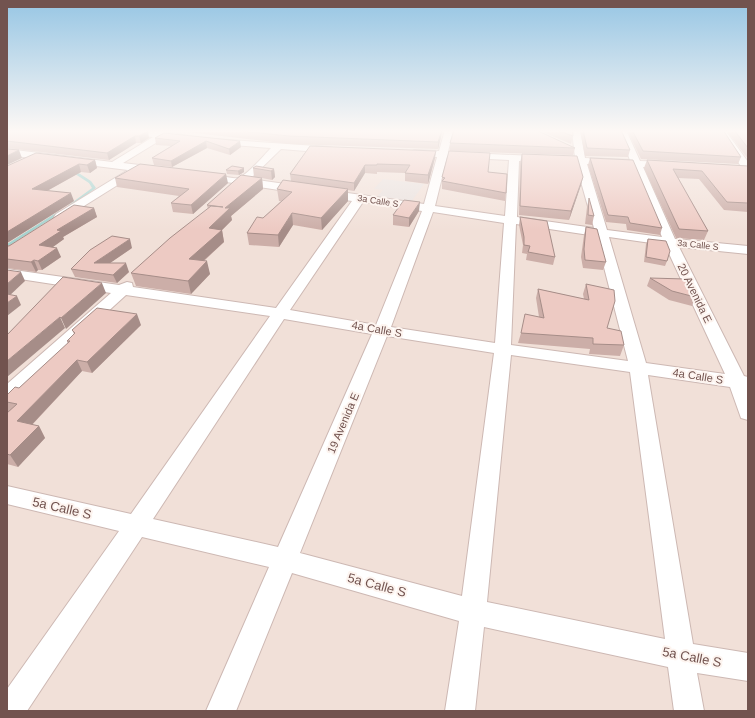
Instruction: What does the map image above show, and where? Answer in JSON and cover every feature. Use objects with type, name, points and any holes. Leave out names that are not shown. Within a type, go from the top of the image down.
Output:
[{"type":"street","points":[[100,164],[169,172]]},
{"type":"street","points":[[229,191],[240,180],[250,175],[261,164]]},
{"type":"street","name":"19 Avenida E","points":[[221,711],[382,330],[428,208],[441,164]]},
{"type":"street","points":[[460,711],[473,612],[503,348],[514,164]]},
{"type":"street","points":[[582,164],[638,368],[689,711]]},
{"type":"street","name":"20 Avenida E","points":[[637,164],[670,242],[743,383],[748,413]]},
{"type":"street","points":[[659,164],[681,165]]},
{"type":"street","points":[[53,222],[138,168]]},
{"type":"street","points":[[733,169],[748,169]]},
{"type":"street","name":"3a Calle S","points":[[193,175],[240,180],[670,242],[748,250]]},
{"type":"street","points":[[9,711],[137,526],[279,313],[360,198]]},
{"type":"street","name":"4a Calle S","points":[[7,273],[279,313],[438,340],[743,383]]},
{"type":"street","points":[[7,394],[139,274]]},
{"type":"street","name":"5a Calle S","points":[[7,495],[285,560],[473,612],[681,656],[748,668]]},
{"type":"shaded area","points":[[7,164],[748,164],[748,711],[7,711]]},
{"type":"shaded area","points":[[383,179],[424,184],[411,202],[377,197],[383,190],[374,189]]},
{"type":"building","points":[[13,164],[89,164],[87,165],[79,164],[32,189],[71,193],[7,232],[7,166]]},
{"type":"building","points":[[140,164],[226,174],[191,205],[171,203],[189,189],[115,178]]},
{"type":"building","points":[[297,164],[432,164],[428,175],[405,173],[410,165],[365,165],[354,183],[290,174]]},
{"type":"building","points":[[446,164],[489,164],[488,172],[507,174],[506,193],[442,181],[445,178],[442,177]]},
{"type":"building","points":[[522,164],[579,164],[583,177],[571,211],[520,206]]},
{"type":"building","points":[[592,164],[634,164],[662,228],[630,223],[628,217],[608,215]]},
{"type":"building","points":[[649,164],[706,164],[748,166],[748,203],[727,202],[702,171],[673,169],[708,231],[679,229]]},
{"type":"building","points":[[232,166],[244,168],[238,171],[226,170]]},
{"type":"building","points":[[256,166],[274,169],[271,171],[253,168]]},
{"type":"building","points":[[241,175],[262,178],[225,208],[230,208],[209,228],[222,230],[189,259],[207,261],[188,281],[131,273],[170,238],[211,206],[223,207],[207,205]]},
{"type":"building","points":[[283,180],[348,189],[321,218],[292,213],[278,235],[247,233],[257,217],[263,218],[292,192],[277,189]]},
{"type":"building","points":[[589,198],[594,216],[588,215]]},
{"type":"building","points":[[404,200],[420,202],[409,218],[393,215]]},
{"type":"building","points":[[74,205],[94,208],[57,230],[61,231],[39,245],[57,248],[38,261],[34,260],[31,262],[7,259],[7,246]]},
{"type":"building","points":[[520,217],[547,221],[555,257],[528,252],[530,246],[524,245]]},
{"type":"building","points":[[586,227],[597,229],[606,262],[585,260],[584,249]]},
{"type":"building","points":[[112,236],[130,239],[94,263],[126,263],[113,275],[71,269],[90,250]]},
{"type":"building","points":[[648,239],[666,241],[670,251],[667,261],[646,257]]},
{"type":"building","points":[[7,270],[21,272],[7,284]]},
{"type":"building","points":[[63,277],[102,283],[7,361],[7,335]]},
{"type":"building","points":[[650,278],[685,279],[695,297],[672,291]]},
{"type":"building","points":[[586,284],[614,290],[615,301],[607,328],[621,331],[624,345],[593,344],[593,338],[521,333],[525,314],[544,318],[538,289],[589,300]]},
{"type":"building","points":[[7,294],[17,296],[7,303]]},
{"type":"building","points":[[97,308],[137,314],[87,362],[77,360],[17,421],[39,426],[10,455],[7,454],[7,413],[17,404],[7,402],[7,395],[15,387],[19,388],[70,341],[67,341],[75,333],[72,330]]},
{"type":"waterway","points":[[70,206],[94,188],[90,182],[73,171]]},
{"type":"waterway","points":[[7,246],[60,212]]}]
